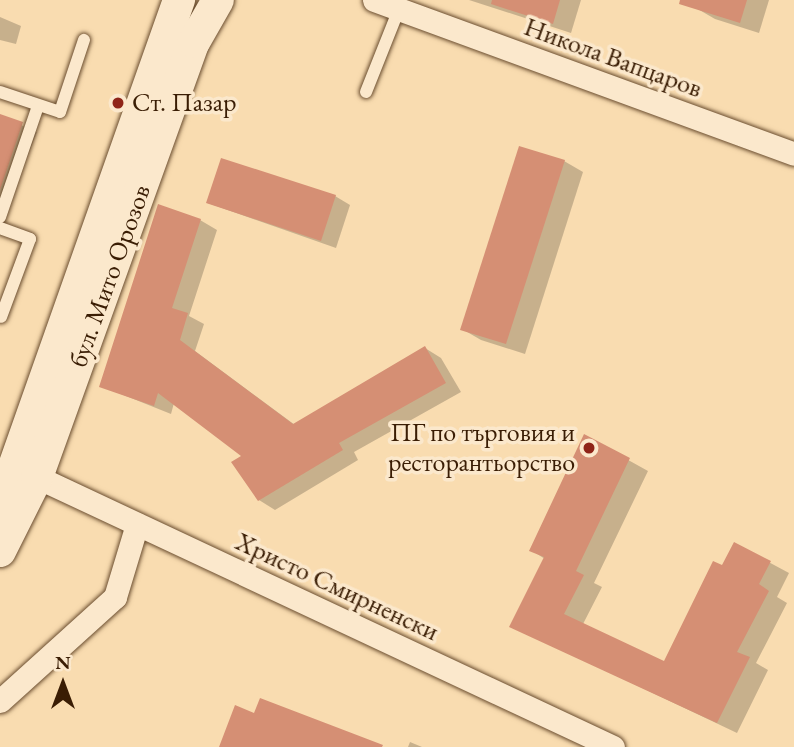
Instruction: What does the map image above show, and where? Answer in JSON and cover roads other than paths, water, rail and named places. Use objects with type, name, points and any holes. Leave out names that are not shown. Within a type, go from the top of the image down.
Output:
[{"type":"main road","name":"бул. Мито Орозов","points":[[0,506],[180,0]]},
{"type":"main road","name":"бул. Мито Орозов","points":[[0,551],[37,477],[194,42],[218,0]]},
{"type":"street","name":"Никола Вапцаров","points":[[374,0],[794,154]]},
{"type":"street","name":"Христо Смирненски","points":[[37,477],[614,747]]},
{"type":"street","points":[[0,701],[115,597],[137,524]]},
{"type":"lane","points":[[366,92],[399,9]]},
{"type":"lane","points":[[0,92],[60,112],[84,40]]},
{"type":"lane","points":[[0,217],[38,106]]},
{"type":"lane","points":[[0,228],[30,239],[1,317]]},
{"type":"place","name":"Ст. Пазар","points":[[118,103]]},
{"type":"place","name":"ПГ по търговия и ресторантьорство","points":[[589,448]]}]
